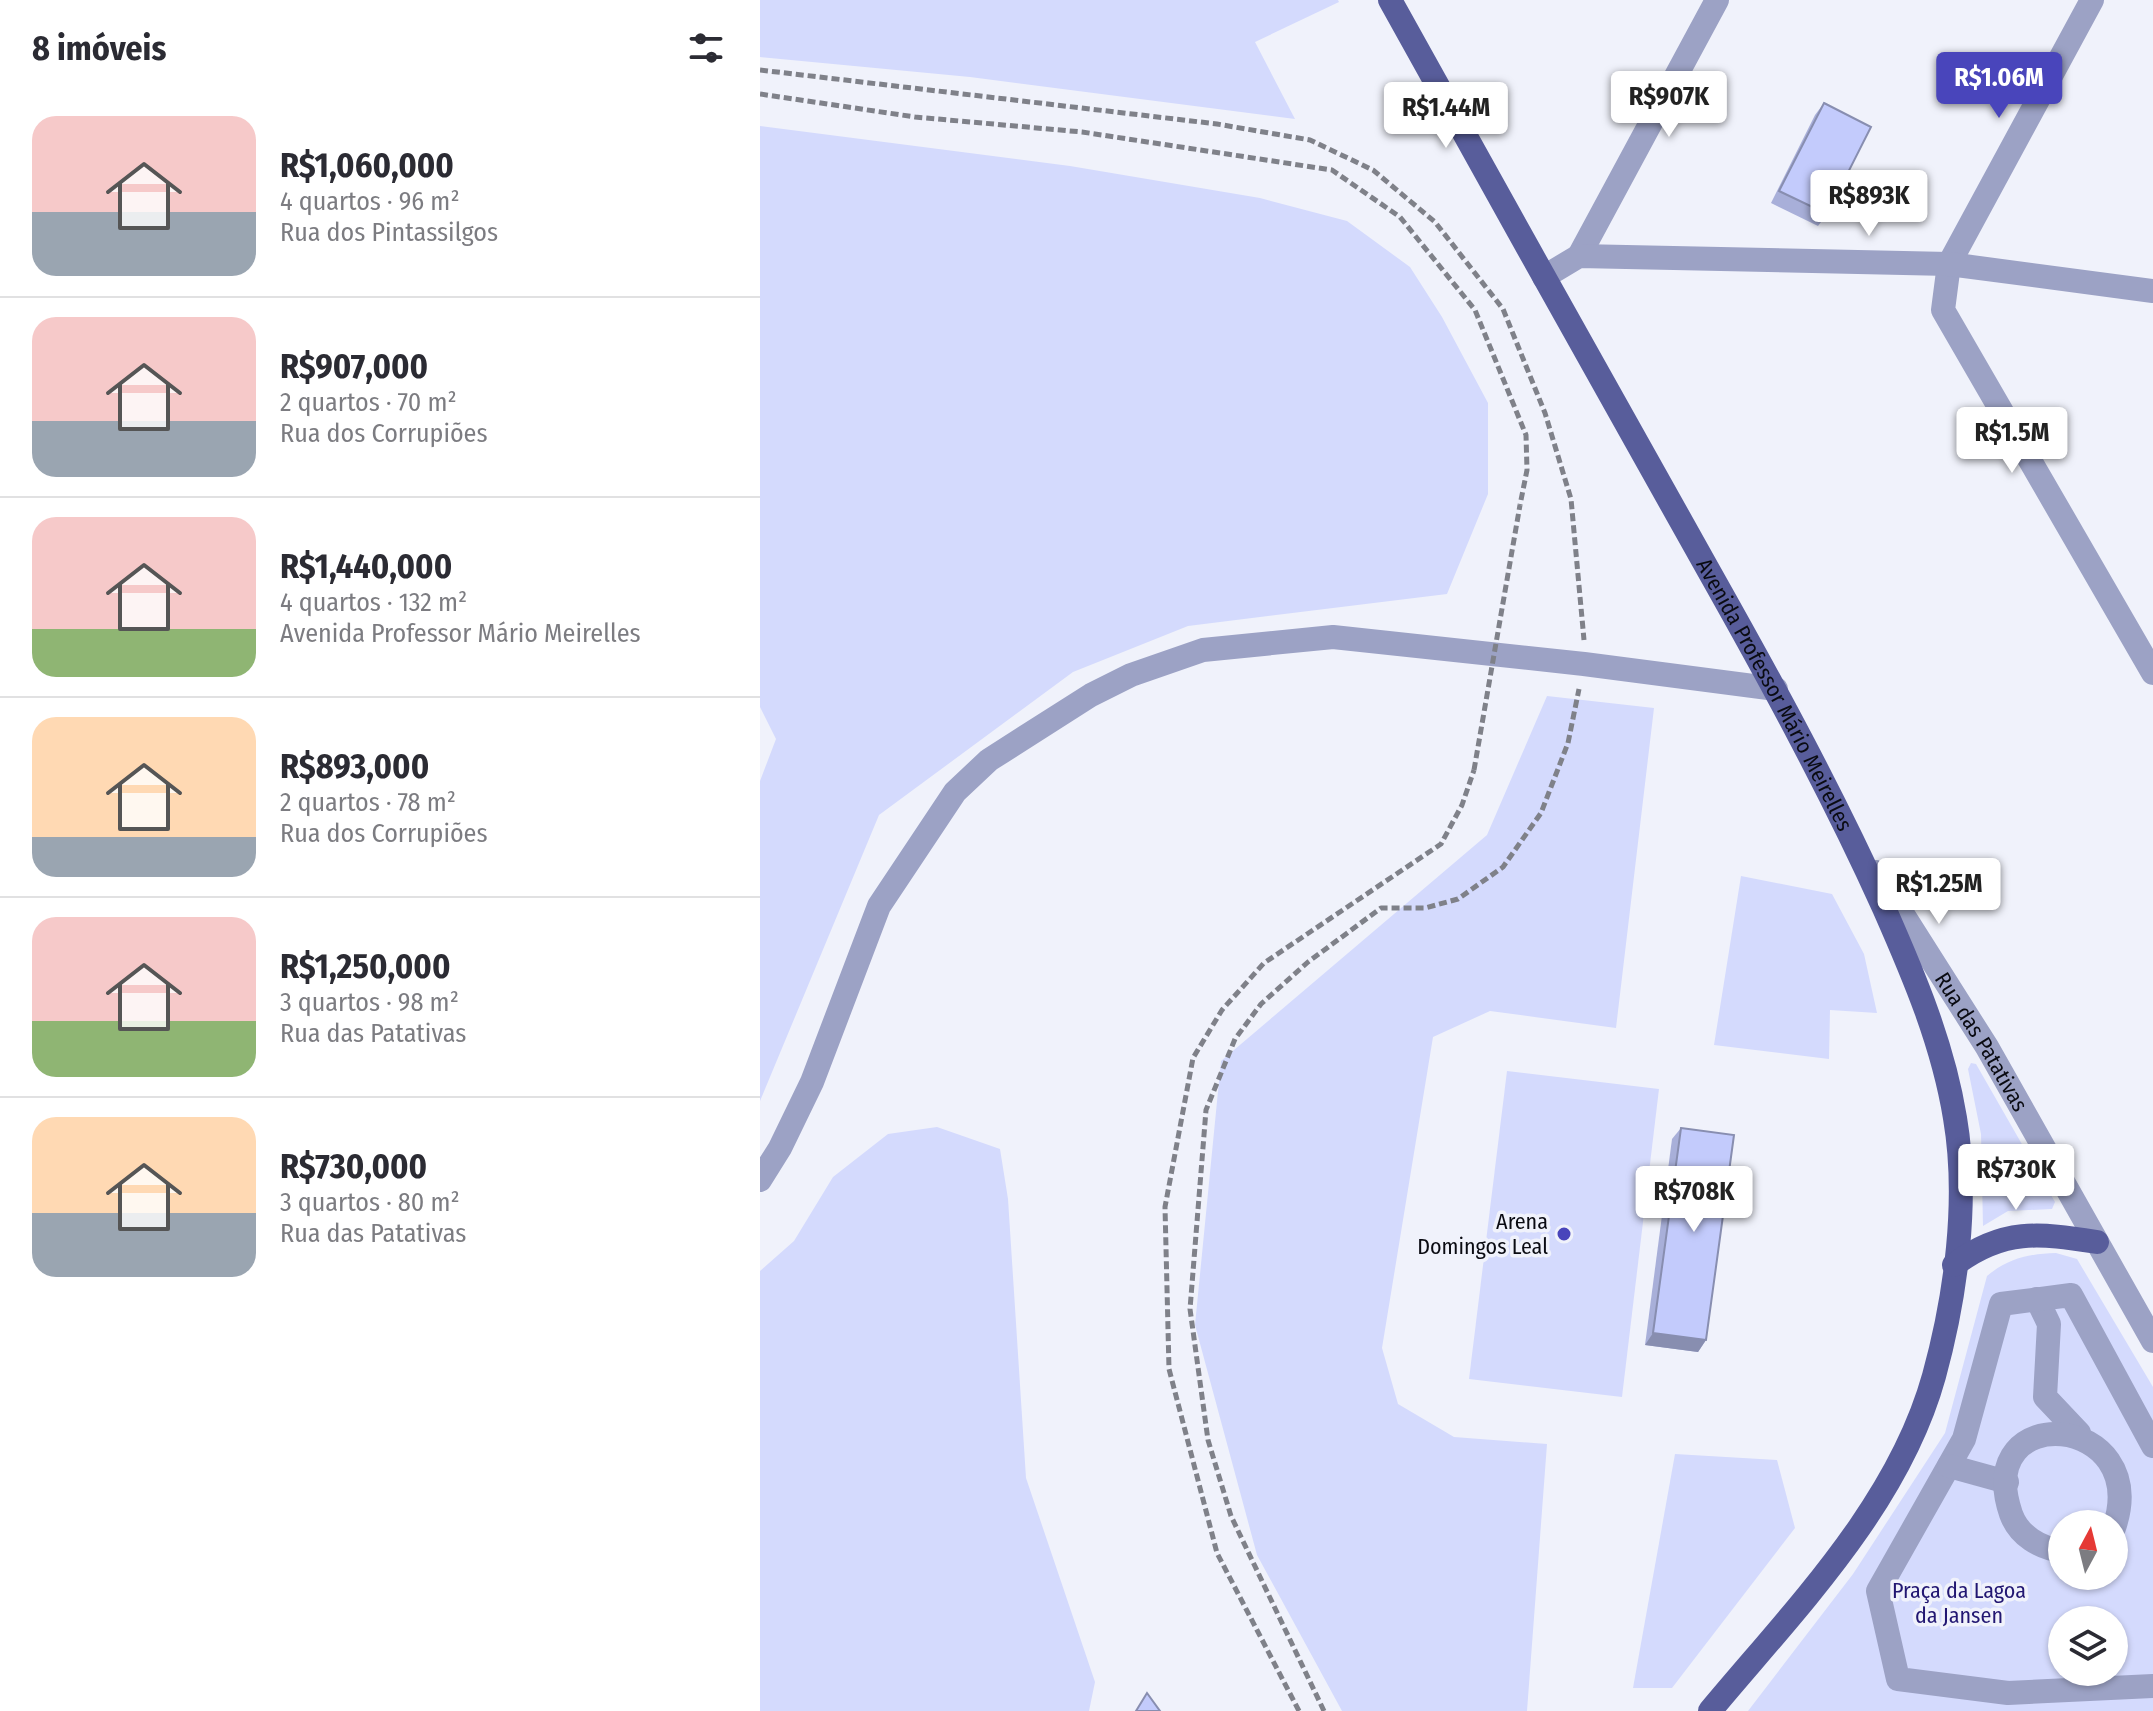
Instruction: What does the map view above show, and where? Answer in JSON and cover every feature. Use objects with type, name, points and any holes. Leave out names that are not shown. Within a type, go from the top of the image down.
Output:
[{"type":"main road","name":"Avenida Professor Mário Meirelles","points":[[1390,0],[1776,689],[1849,830],[1930,1017],[1946,1076],[1960,1165],[1954,1265],[1933,1378],[1914,1431],[1885,1485],[1838,1556],[1710,1711]]},
{"type":"main road","points":[[1954,1265],[1989,1243],[2024,1235],[2097,1242]]},
{"type":"street","points":[[1544,277],[1579,256],[1717,0]]},
{"type":"street","points":[[2092,0],[1949,264],[1943,310],[2153,673]]},
{"type":"street","points":[[1579,256],[1949,264],[2153,291]]},
{"type":"street","points":[[760,1180],[780,1148],[812,1082],[879,906],[955,792],[989,760],[1091,695],[1131,675],[1203,650],[1256,642],[1333,637],[1584,664],[1776,689]]},
{"type":"street","name":"Rua das Patativas","points":[[1849,830],[1987,1047],[2153,1341]]},
{"type":"street","points":[[2153,1446],[2071,1295],[2001,1304],[1964,1439],[1878,1591],[1898,1679],[2008,1693],[2153,1686]]},
{"type":"street","points":[[2037,1299],[2049,1324],[2045,1397],[2079,1433]]},
{"type":"street","points":[[2048,1548],[2025,1536],[2013,1520],[2007,1502],[2007,1482],[2012,1464],[2024,1449],[2040,1438],[2058,1432],[2079,1433],[2098,1440],[2114,1454],[2123,1472],[2127,1492],[2124,1510]]},
{"type":"street","points":[[1949,1466],[2007,1482]]},
{"type":"path","points":[[760,70],[1217,124],[1310,140],[1373,170],[1435,222],[1503,309],[1545,413],[1571,499],[1584,664],[1568,743],[1541,813],[1503,867],[1458,899],[1425,908],[1381,908],[1308,962],[1261,1004],[1235,1039],[1206,1110],[1190,1309],[1208,1440],[1231,1516],[1324,1711]]},
{"type":"path","points":[[760,94],[915,117],[1082,132],[1332,170],[1400,217],[1475,310],[1526,435],[1527,470],[1474,770],[1462,805],[1441,844],[1264,963],[1222,1010],[1193,1058],[1165,1207],[1169,1369],[1217,1553],[1299,1711]]},
{"type":"green space","points":[[760,0],[1339,2],[1255,42],[1295,119],[970,77],[760,57]]},
{"type":"green space","points":[[760,126],[1070,166],[1260,198],[1347,221],[1410,267],[1442,317],[1488,403],[1488,494],[1447,594],[1188,626],[1073,672],[879,815],[760,1101],[760,781],[776,739],[760,707]]},
{"type":"green space","points":[[1547,696],[1654,708],[1616,1028],[1490,1011],[1433,1037],[1382,1348],[1398,1404],[1454,1437],[1547,1444],[1527,1711],[1342,1711],[1257,1555],[1195,1325],[1221,1061],[1487,835]]},
{"type":"green space","points":[[1741,876],[1832,894],[1864,954],[1877,1013],[1830,1010],[1829,1059],[1714,1045]]},
{"type":"green space","points":[[1971,1063],[1976,1064],[2055,1202],[2052,1209],[2008,1211],[1983,1226],[1981,1134],[1968,1069]]},
{"type":"green space","name":"Arena Domingos Leal","points":[[1507,1071],[1659,1089],[1622,1397],[1469,1379]]},
{"type":"green space","points":[[937,1127],[1000,1149],[1008,1199],[1026,1478],[1095,1682],[1089,1711],[760,1711],[760,1271],[794,1241],[833,1177],[888,1134]]},
{"type":"green space","name":"Praça da Lagoa da Jansen","points":[[2056,1253],[2077,1259],[2153,1387],[2153,1711],[1748,1711],[1853,1574],[1945,1433],[1987,1276],[2011,1261]]},
{"type":"green space","points":[[1675,1454],[1777,1460],[1795,1528],[1672,1688],[1633,1688]]},
{"type":"building","points":[[1824,103],[1871,127],[1827,214],[1779,191]]},
{"type":"building","points":[[1681,1128],[1734,1135],[1706,1340],[1653,1333]]},
{"type":"building","points":[[1147,1693],[1160,1711],[1136,1711]]},
{"type":"place","name":"Arena Domingos Leal","points":[[1564,1234]]}]
